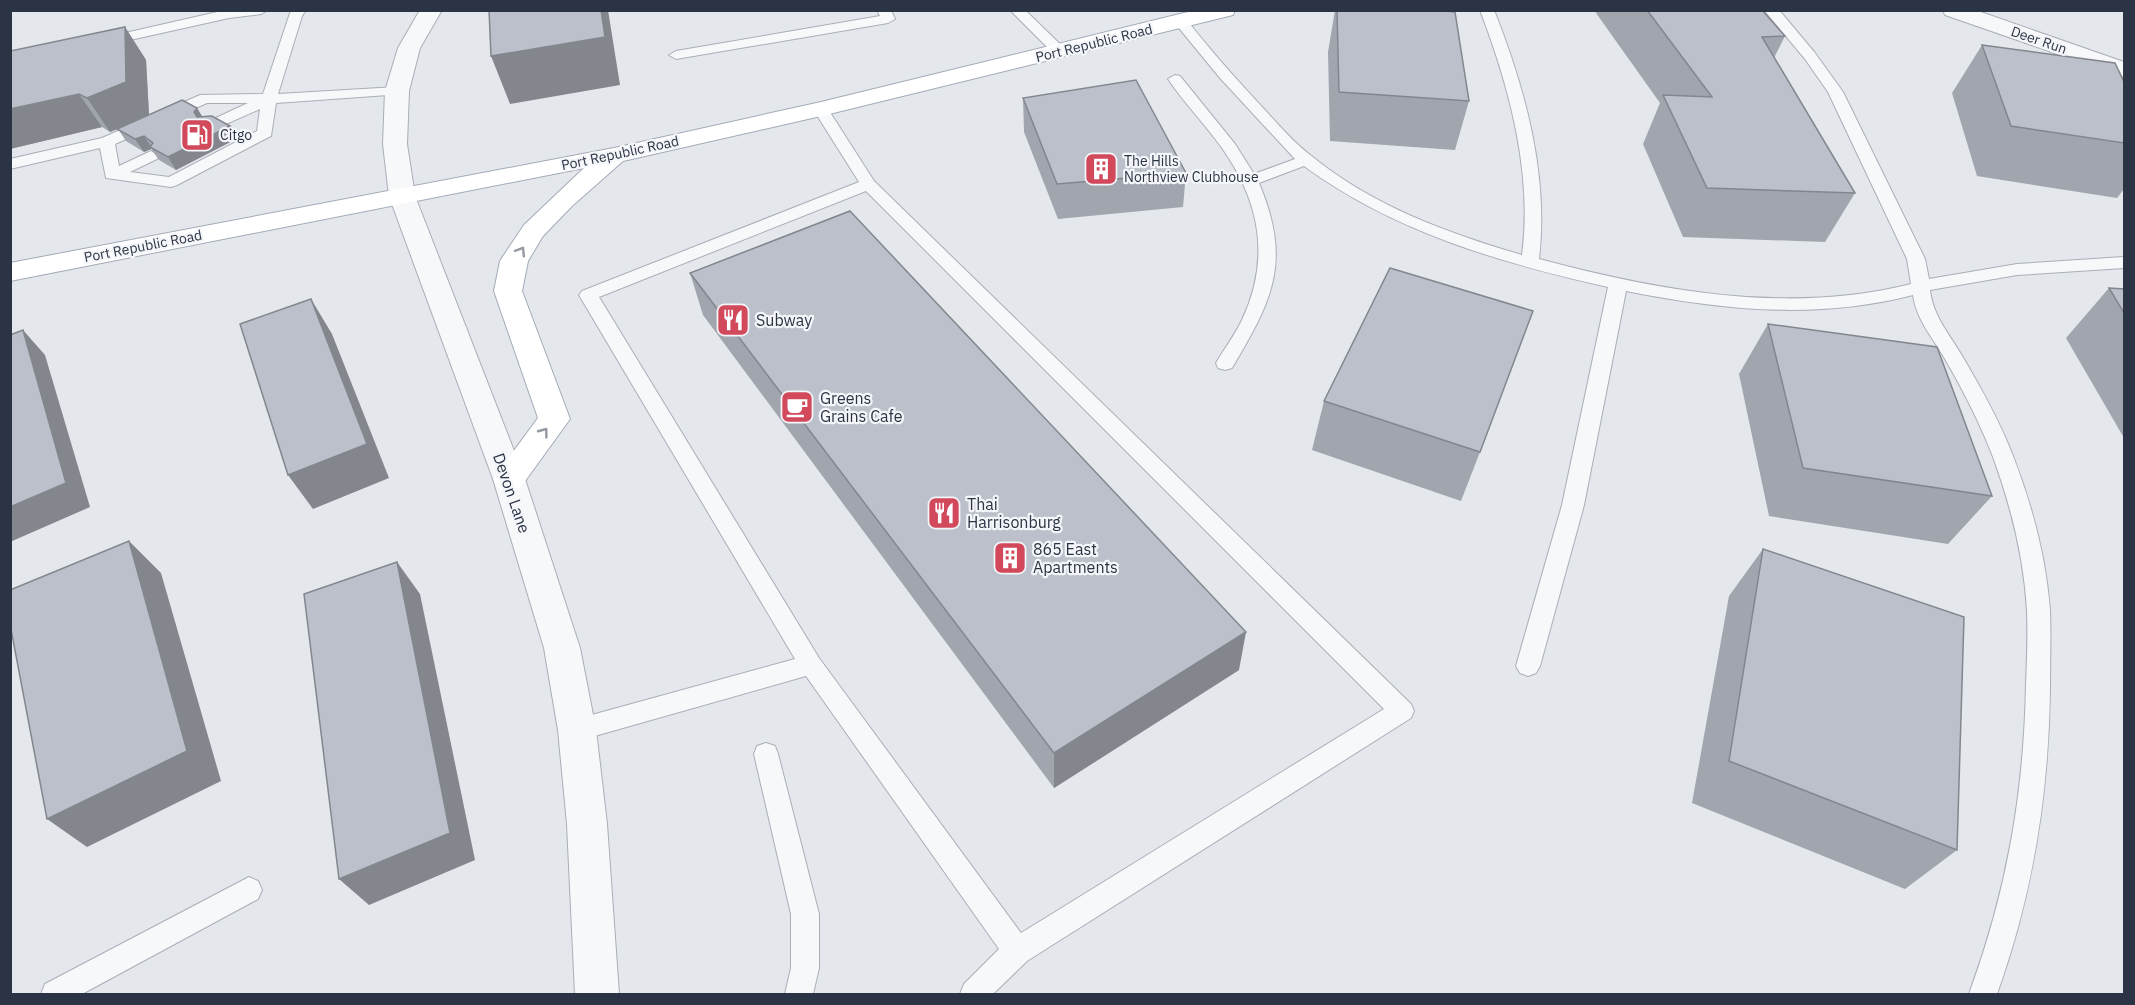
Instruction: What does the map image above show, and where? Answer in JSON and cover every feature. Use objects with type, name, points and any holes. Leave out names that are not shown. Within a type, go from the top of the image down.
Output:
[{"type":"main road","name":"Port Republic Road","points":[[10,272],[614,155],[821,109],[1225,10]]},
{"type":"main road","points":[[509,479],[554,419],[508,291],[514,261],[533,231],[563,200],[614,155]]},
{"type":"street","name":"Devon Lane","points":[[431,10],[409,48],[397,91],[395,144],[402,196],[509,479],[562,648],[578,730],[587,824],[597,994]]},
{"type":"street","name":"Deer Run","points":[[1953,10],[2124,70]]},
{"type":"lane","points":[[91,45],[229,14],[261,10]]},
{"type":"lane","points":[[112,175],[171,182],[265,133],[269,99],[295,15],[299,10]]},
{"type":"lane","points":[[676,55],[888,19],[884,10]]},
{"type":"lane","points":[[1017,10],[1060,52]]},
{"type":"lane","points":[[1487,10],[1515,96],[1526,147],[1534,218],[1530,262]]},
{"type":"lane","points":[[1771,10],[1806,50],[1843,105],[1916,259],[1919,295],[1925,312],[1982,409],[2002,454],[2019,502],[2031,551],[2039,621],[2039,720],[2032,813],[2023,862],[2004,937],[1983,994]]},
{"type":"lane","points":[[1181,22],[1199,46],[1282,138],[1306,160],[1362,198],[1415,224],[1490,251],[1530,262],[1618,284],[1692,297],[1819,304],[1867,300],[1986,274],[2124,262]]},
{"type":"lane","points":[[1175,79],[1223,136],[1250,181],[1264,216],[1269,260],[1265,283],[1256,310],[1225,363]]},
{"type":"lane","points":[[10,164],[107,142],[205,98],[269,99],[397,91]]},
{"type":"lane","points":[[212,125],[269,99]]},
{"type":"lane","points":[[821,109],[868,184],[1402,711],[1017,951],[974,994]]},
{"type":"lane","points":[[107,142],[112,175]]},
{"type":"lane","points":[[112,175],[151,156]]},
{"type":"lane","points":[[1250,181],[1306,160]]},
{"type":"lane","points":[[868,184],[588,295],[811,665],[1017,951]]},
{"type":"lane","points":[[1528,666],[1573,505],[1618,284]]},
{"type":"lane","points":[[578,730],[811,665]]},
{"type":"lane","points":[[766,754],[805,914],[805,968],[799,994]]},
{"type":"lane","points":[[55,994],[249,890]]},
{"type":"building","points":[[489,10],[601,10],[605,37],[491,56]]},
{"type":"building","points":[[1337,10],[1455,12],[1469,101],[1339,92]]},
{"type":"building","points":[[1647,10],[1762,10],[1785,36],[1762,37],[1855,193],[1707,188],[1663,95],[1712,97]]},
{"type":"building","points":[[125,27],[126,82],[87,98],[79,94],[10,109],[10,51]]},
{"type":"building","points":[[1982,45],[2115,63],[2124,82],[2124,143],[2011,126]]},
{"type":"building","points":[[1136,80],[1186,173],[1057,184],[1023,98]]},
{"type":"building","points":[[182,100],[197,108],[194,112],[197,117],[212,116],[230,126],[168,157],[150,147],[153,143],[144,136],[135,139],[117,129]]},
{"type":"building","name":"865 East Apartments","points":[[850,211],[1246,632],[1054,753],[690,273]]},
{"type":"building","points":[[1390,268],[1533,311],[1480,452],[1324,401]]},
{"type":"building","points":[[2109,288],[2124,289],[2124,313]]},
{"type":"building","points":[[311,299],[367,444],[288,475],[240,324]]},
{"type":"building","points":[[1768,324],[1937,347],[1992,496],[1803,468]]},
{"type":"building","points":[[23,330],[66,483],[10,507],[10,335]]},
{"type":"building","points":[[129,541],[187,751],[47,819],[10,624],[10,590]]},
{"type":"building","points":[[1763,549],[1964,617],[1957,850],[1729,761]]},
{"type":"building","points":[[397,562],[450,833],[339,879],[304,594]]},
{"type":"place","name":"Citgo","points":[[197,135]]},
{"type":"place","name":"The Hills Northview Clubhouse","points":[[1101,169]]},
{"type":"place","name":"Subway","points":[[733,320]]},
{"type":"place","name":"Greens Grains Cafe","points":[[797,407]]},
{"type":"place","name":"Thai Harrisonburg","points":[[944,513]]},
{"type":"place","name":"865 East Apartments","points":[[1010,558]]}]
